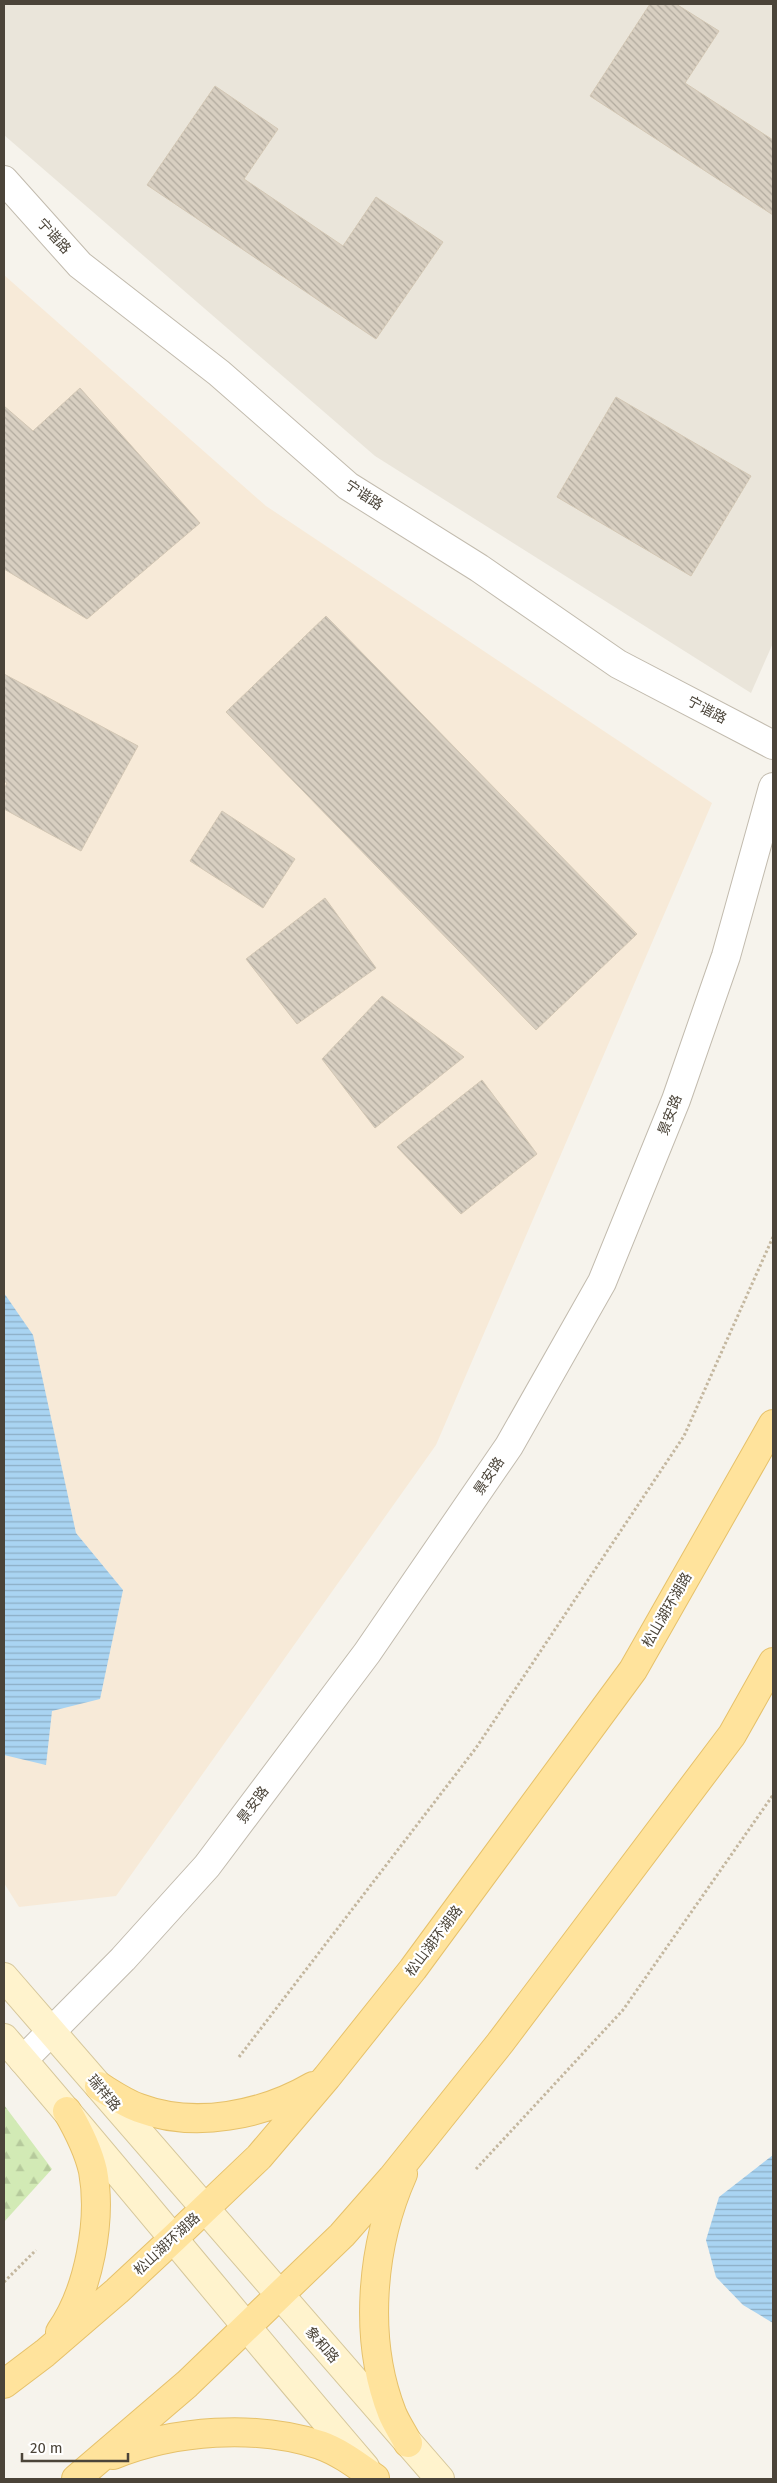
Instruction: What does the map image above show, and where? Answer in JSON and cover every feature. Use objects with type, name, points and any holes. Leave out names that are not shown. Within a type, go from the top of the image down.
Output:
[{"type":"main road","name":"松山湖环湖路","points":[[4,2384],[45,2353],[117,2291],[174,2238],[259,2157],[327,2077],[413,1969],[633,1670],[773,1424]]},
{"type":"main road","points":[[86,2471],[187,2384],[342,2235],[413,2152],[500,2043],[732,1735],[773,1662]]},
{"type":"main road","name":"瑞祥路","points":[[4,1977],[204,2209]]},
{"type":"main road","points":[[4,2038],[375,2479]]},
{"type":"main road","points":[[99,2086],[138,2108],[183,2118],[251,2112],[280,2103],[327,2077]]},
{"type":"main road","points":[[45,2353],[67,2323],[78,2298],[92,2246],[95,2208],[93,2171],[83,2140],[67,2111]]},
{"type":"main road","points":[[408,2443],[392,2414],[383,2384],[376,2326],[376,2281],[379,2251],[388,2218],[413,2152]]},
{"type":"main road","name":"象和路","points":[[204,2209],[440,2479]]},
{"type":"main road","points":[[86,2471],[133,2448],[154,2442],[185,2437],[252,2433],[289,2437],[321,2446],[348,2458],[375,2479]]},
{"type":"street","name":"宁谐路","points":[[4,180],[80,265],[218,374],[348,486],[479,568],[618,664],[773,745]]},
{"type":"street","name":"景安路","points":[[23,2060],[123,1960],[213,1858],[367,1653],[509,1446],[602,1282],[672,1110],[726,956],[773,787]]},
{"type":"path","points":[[239,2057],[476,1748],[684,1436],[773,1237]]},
{"type":"path","points":[[476,2169],[623,2010],[773,1796]]},
{"type":"path","points":[[4,2282],[36,2250]]},
{"type":"shaded area","points":[[4,4],[773,4],[773,643],[751,693],[375,456],[4,135]]},
{"type":"shaded area","points":[[4,275],[266,506],[712,803],[436,1445],[116,1896],[19,1907],[4,1883]]},
{"type":"green space","points":[[4,2105],[52,2169],[4,2222]]},
{"type":"water","points":[[4,1293],[33,1335],[76,1533],[123,1590],[100,1699],[52,1711],[46,1765],[4,1755]]},
{"type":"water","points":[[773,2155],[773,2323],[743,2305],[716,2277],[706,2240],[719,2197]]},
{"type":"building","points":[[650,4],[676,4],[719,31],[685,83],[773,140],[773,215],[590,96]]},
{"type":"building","points":[[215,86],[278,129],[244,179],[343,246],[376,197],[443,242],[376,339],[147,185]]},
{"type":"building","points":[[80,388],[200,523],[87,619],[4,569],[4,406],[33,431]]},
{"type":"building","points":[[616,397],[751,476],[691,576],[557,497]]},
{"type":"building","points":[[326,616],[637,934],[536,1030],[226,712]]},
{"type":"building","points":[[4,674],[138,746],[81,851],[4,809],[4,788],[7,783],[4,781]]},
{"type":"building","points":[[222,811],[295,859],[263,908],[190,861]]},
{"type":"building","points":[[325,898],[376,968],[297,1024],[246,959]]},
{"type":"building","points":[[382,996],[464,1057],[375,1128],[322,1059]]},
{"type":"building","points":[[482,1080],[537,1154],[461,1214],[397,1147]]}]
